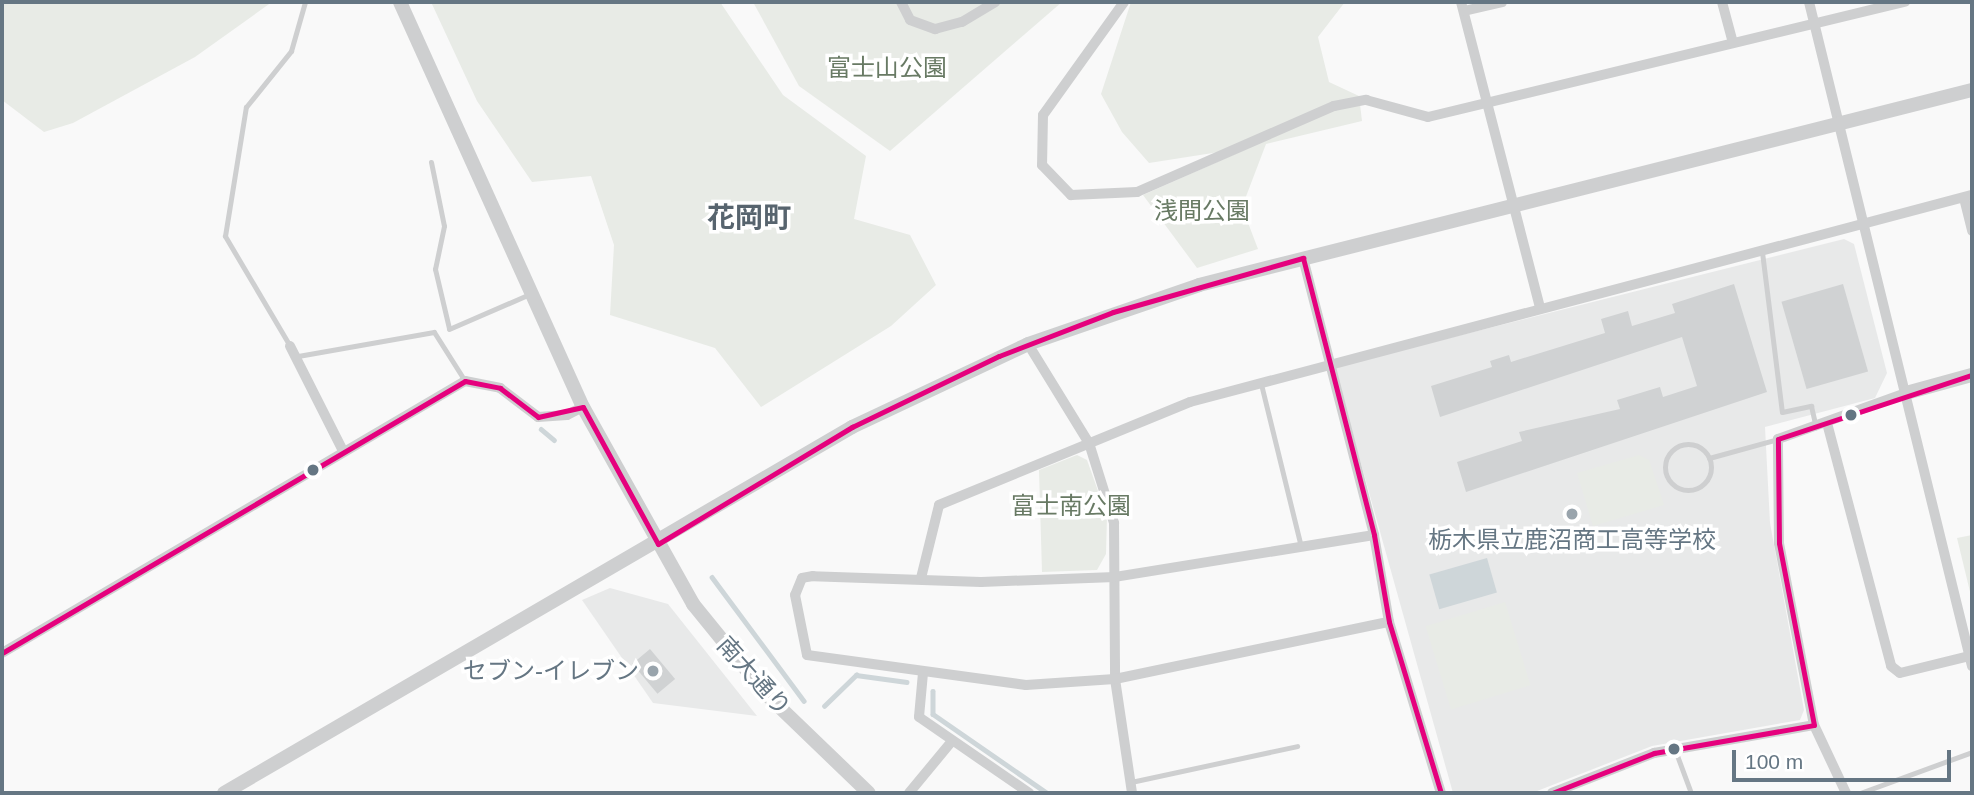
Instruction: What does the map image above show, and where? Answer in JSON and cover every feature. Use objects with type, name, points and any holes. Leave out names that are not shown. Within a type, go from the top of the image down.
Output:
[{"type":"street","name":"南大通り","points":[[400,2],[530,295],[583,407],[657,544],[743,669],[869,793]]},
{"type":"street","points":[[901,2],[910,20],[935,29],[961,22],[995,2]]},
{"type":"street","points":[[1124,2],[1043,115],[1042,165],[1071,195],[1137,192],[1334,106],[1366,100],[1428,117],[1905,2]]},
{"type":"street","points":[[1502,2],[1463,6],[1540,308]]},
{"type":"street","points":[[1722,2],[1733,43]]},
{"type":"street","points":[[1809,2],[1836,126],[1906,393],[1971,661],[1900,673],[1891,666],[1822,425]]},
{"type":"street","points":[[223,793],[657,544],[852,427],[1028,344],[1126,308],[1303,258],[1514,208],[1972,90]]},
{"type":"street","points":[[921,578],[939,505],[1089,443],[1261,381],[1968,196],[1972,231]]},
{"type":"street","points":[[1303,258],[1327,362],[1374,535],[1389,622],[1441,793]]},
{"type":"street","points":[[1028,344],[1089,443],[1114,523],[1115,679],[1131,788]]},
{"type":"street","points":[[290,346],[298,356],[343,451]]},
{"type":"street","points":[[1846,793],[1814,725],[1779,543],[1778,439],[1906,393],[1972,375]]},
{"type":"street","points":[[2,653],[464,381],[500,388],[538,417],[567,415],[583,407]]},
{"type":"street","points":[[1374,535],[1115,577],[813,576],[802,578],[795,595],[807,655],[1026,685],[1115,679],[1389,622]]},
{"type":"street","points":[[923,673],[919,716],[1029,793]]},
{"type":"street","points":[[1552,793],[1675,749],[1814,725]]},
{"type":"street","points":[[909,793],[952,741]]},
{"type":"lane","points":[[290,346],[225,236],[246,107],[291,51],[305,2]]},
{"type":"lane","points":[[431,162],[444,226],[435,268],[449,328]]},
{"type":"lane","points":[[1762,252],[1782,412],[1811,406],[1822,425]]},
{"type":"lane","points":[[298,356],[440,334],[530,295]]},
{"type":"lane","points":[[440,334],[464,381]]},
{"type":"lane","points":[[1261,381],[1301,547]]},
{"type":"lane","points":[[1709,458],[1707,480],[1695,489],[1673,485],[1665,472],[1671,451],[1684,444],[1709,458],[1778,439]]},
{"type":"lane","points":[[1131,788],[1297,746]]},
{"type":"lane","points":[[1675,749],[1691,793]]},
{"type":"lane","points":[[1860,793],[1972,752]]},
{"type":"shaded area","name":"栃木県立鹿沼商工高等学校","points":[[1844,239],[1854,244],[1887,373],[1875,398],[1765,427],[1770,523],[1804,710],[1800,720],[1652,746],[1532,793],[1453,793],[1334,367]]},
{"type":"shaded area","points":[[1487,558],[1497,593],[1439,609],[1429,575]]},
{"type":"shaded area","points":[[610,588],[668,604],[757,716],[653,703],[582,600]]},
{"type":"green space","points":[[2,2],[272,2],[195,57],[73,123],[44,132],[2,100]]},
{"type":"green space","points":[[431,2],[720,2],[783,95],[866,156],[854,219],[910,235],[936,285],[891,326],[761,407],[715,348],[610,315],[614,245],[591,176],[532,182],[477,101]]},
{"type":"green space","name":"富士山公園","points":[[753,2],[1062,2],[890,151],[799,86]]},
{"type":"green space","name":"浅間公園","points":[[1131,2],[1345,2],[1318,37],[1329,82],[1359,96],[1362,121],[1266,144],[1242,207],[1258,249],[1197,268],[1143,195],[1251,147],[1149,163],[1122,132],[1101,94]]},
{"type":"green space","name":"富士南公園","points":[[1077,455],[1087,460],[1107,516],[1106,554],[1097,570],[1042,572],[1039,470]]},
{"type":"green space","points":[[1639,455],[1649,460],[1664,505],[1593,526],[1577,473]]},
{"type":"green space","points":[[1972,535],[1972,600],[1957,538]]},
{"type":"green space","points":[[1505,602],[1530,685],[1451,709],[1426,626]]},
{"type":"building","points":[[1734,284],[1767,392],[1466,492],[1457,462],[1522,441],[1519,432],[1620,409],[1617,400],[1660,387],[1663,397],[1697,386],[1682,337],[1440,417],[1431,386],[1492,367],[1490,361],[1509,355],[1511,362],[1605,333],[1601,319],[1628,311],[1632,326],[1675,313],[1672,304]]},
{"type":"building","points":[[1843,284],[1868,371],[1807,389],[1781,302]]},
{"type":"building","points":[[650,649],[675,679],[657,694],[632,664]]},
{"type":"waterway","points":[[541,429],[554,440]]},
{"type":"waterway","points":[[712,577],[804,701]]},
{"type":"waterway","points":[[824,706],[856,675],[907,682]]},
{"type":"waterway","points":[[933,691],[933,714],[1047,793]]},
{"type":"transit line","points":[[1303,258],[1374,535],[1389,622],[1441,793]]},
{"type":"transit line","points":[[658,544],[852,427],[999,356],[1113,312],[1303,258]]},
{"type":"transit line","points":[[1552,793],[1654,753],[1814,725],[1779,543],[1778,439],[1972,375]]},
{"type":"transit line","points":[[2,653],[465,381],[500,388],[538,417],[583,407]]},
{"type":"transit line","points":[[583,407],[658,544]]},
{"type":"place","name":"栃木県立鹿沼商工高等学校","points":[[1572,514]]},
{"type":"place","name":"セブン-イレブン","points":[[653,671]]},
{"type":"district","name":"花岡町","points":[[749,218]]}]
